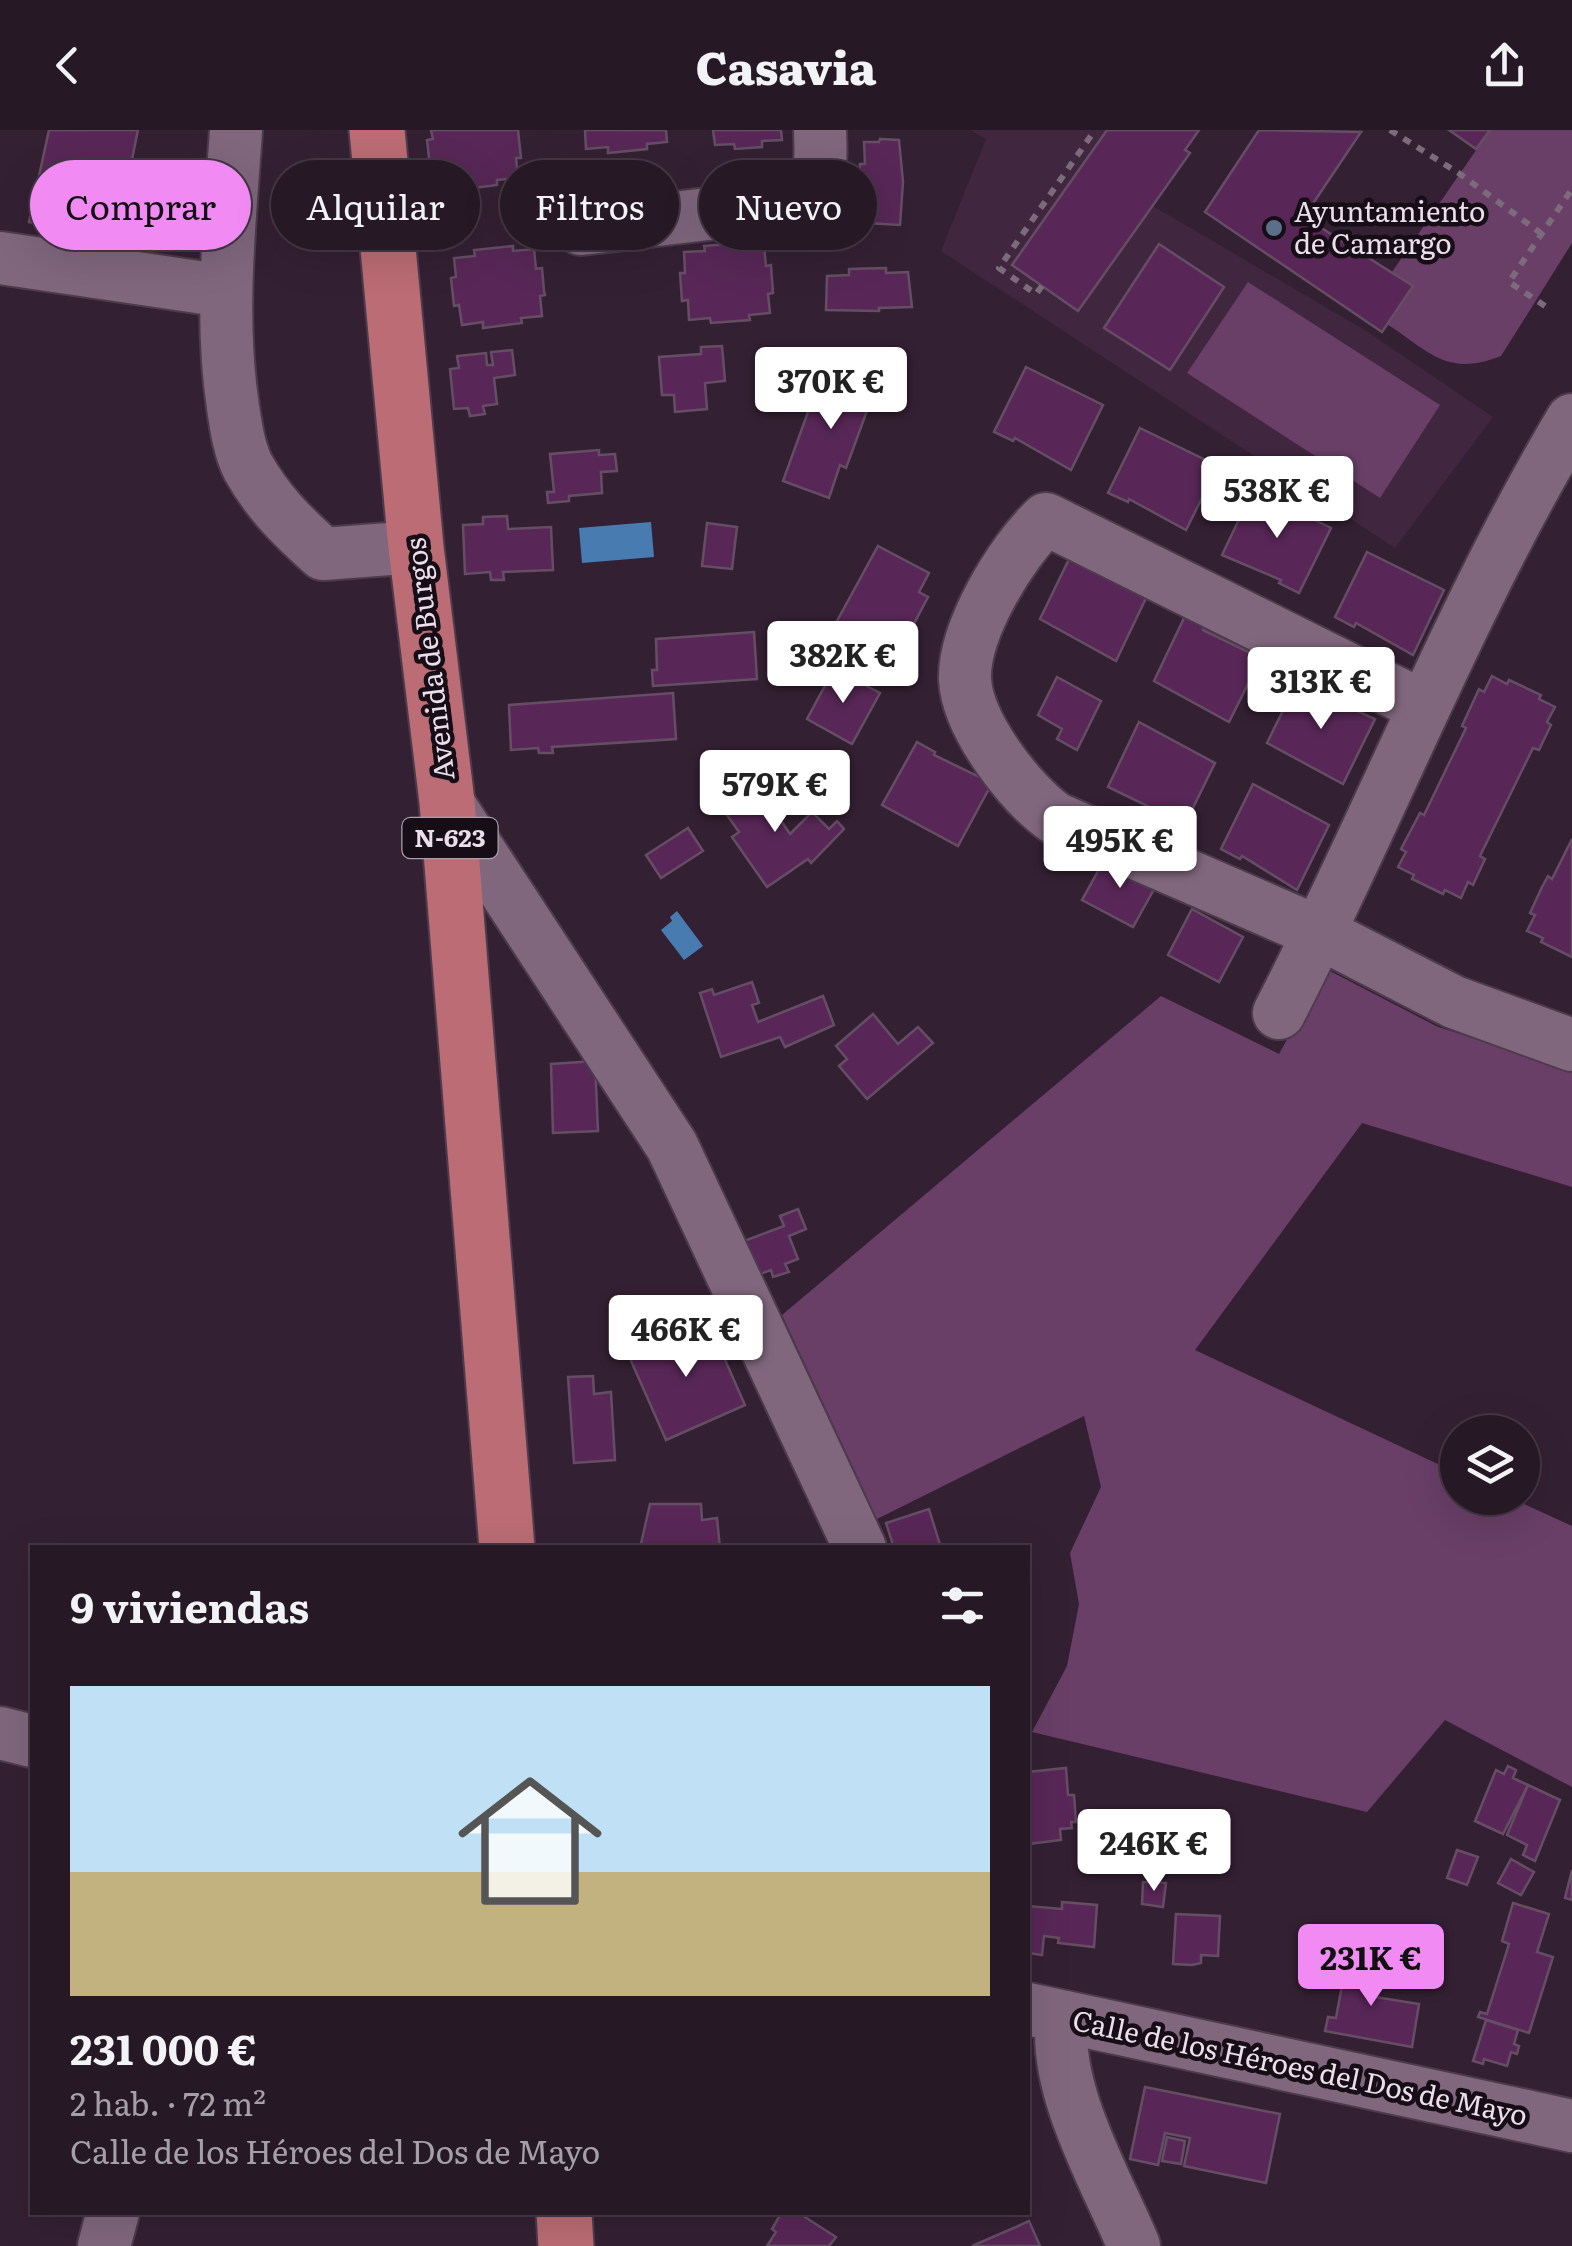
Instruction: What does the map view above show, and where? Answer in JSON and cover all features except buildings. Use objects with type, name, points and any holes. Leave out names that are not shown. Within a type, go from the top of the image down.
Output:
[{"type":"highway","name":"Avenida de Burgos","points":[[377,130],[416,548],[447,802],[507,1545]]},
{"type":"highway","points":[[564,2215],[566,2246]]},
{"type":"street","points":[[236,130],[225,291],[228,376],[247,464],[281,516],[324,554],[416,548]]},
{"type":"street","points":[[679,217],[792,204],[806,198],[816,184],[821,164],[820,130]]},
{"type":"street","points":[[0,258],[225,291]]},
{"type":"street","points":[[1279,1013],[1424,707],[1521,511],[1572,420]]},
{"type":"street","points":[[1424,707],[1046,520],[1025,539],[1005,566],[967,651],[965,683],[998,759],[1025,792],[1055,818],[1320,933],[1454,1002],[1572,1046]]},
{"type":"street","points":[[447,802],[672,1146],[859,1545]]},
{"type":"street","points":[[0,1733],[30,1740]]},
{"type":"street","points":[[1045,2013],[1060,2038],[1075,2108],[1134,2246]]},
{"type":"street","name":"Calle de los Héroes del Dos de Mayo","points":[[1045,2013],[1572,2126]]},
{"type":"street","points":[[104,2246],[112,2215]]},
{"type":"path","points":[[1042,286],[1036,294],[999,268],[1095,130]]},
{"type":"path","points":[[1390,130],[1460,174],[1542,234]]},
{"type":"path","points":[[1545,306],[1508,282],[1572,189]]},
{"type":"shaded area","points":[[970,130],[1199,130],[1186,149],[1190,153],[1153,206],[1368,332],[1493,417],[1395,548],[941,251],[986,139]]},
{"type":"shaded area","points":[[1490,130],[1572,130],[1572,243],[1501,356],[1482,362],[1453,363],[1428,352],[1387,324],[1412,286],[1392,272]]},
{"type":"shaded area","points":[[1248,282],[1440,405],[1380,498],[1187,373]]},
{"type":"shaded area","points":[[1326,969],[1438,1027],[1572,1068],[1572,1187],[1362,1123],[1195,1350],[1440,1465],[1440,1515],[1540,1515],[1540,1511],[1572,1526],[1572,1787],[1445,1720],[1367,1812],[1032,1732],[1067,1666],[1079,1604],[1070,1553],[1101,1487],[1084,1416],[877,1519],[782,1315],[1161,996],[1279,1054]]},
{"type":"water","points":[[651,522],[654,557],[582,563],[579,528]]},
{"type":"water","points":[[677,911],[703,946],[684,960],[661,930]]},
{"type":"place","name":"Ayuntamiento de Camargo","points":[[1274,228]]}]
